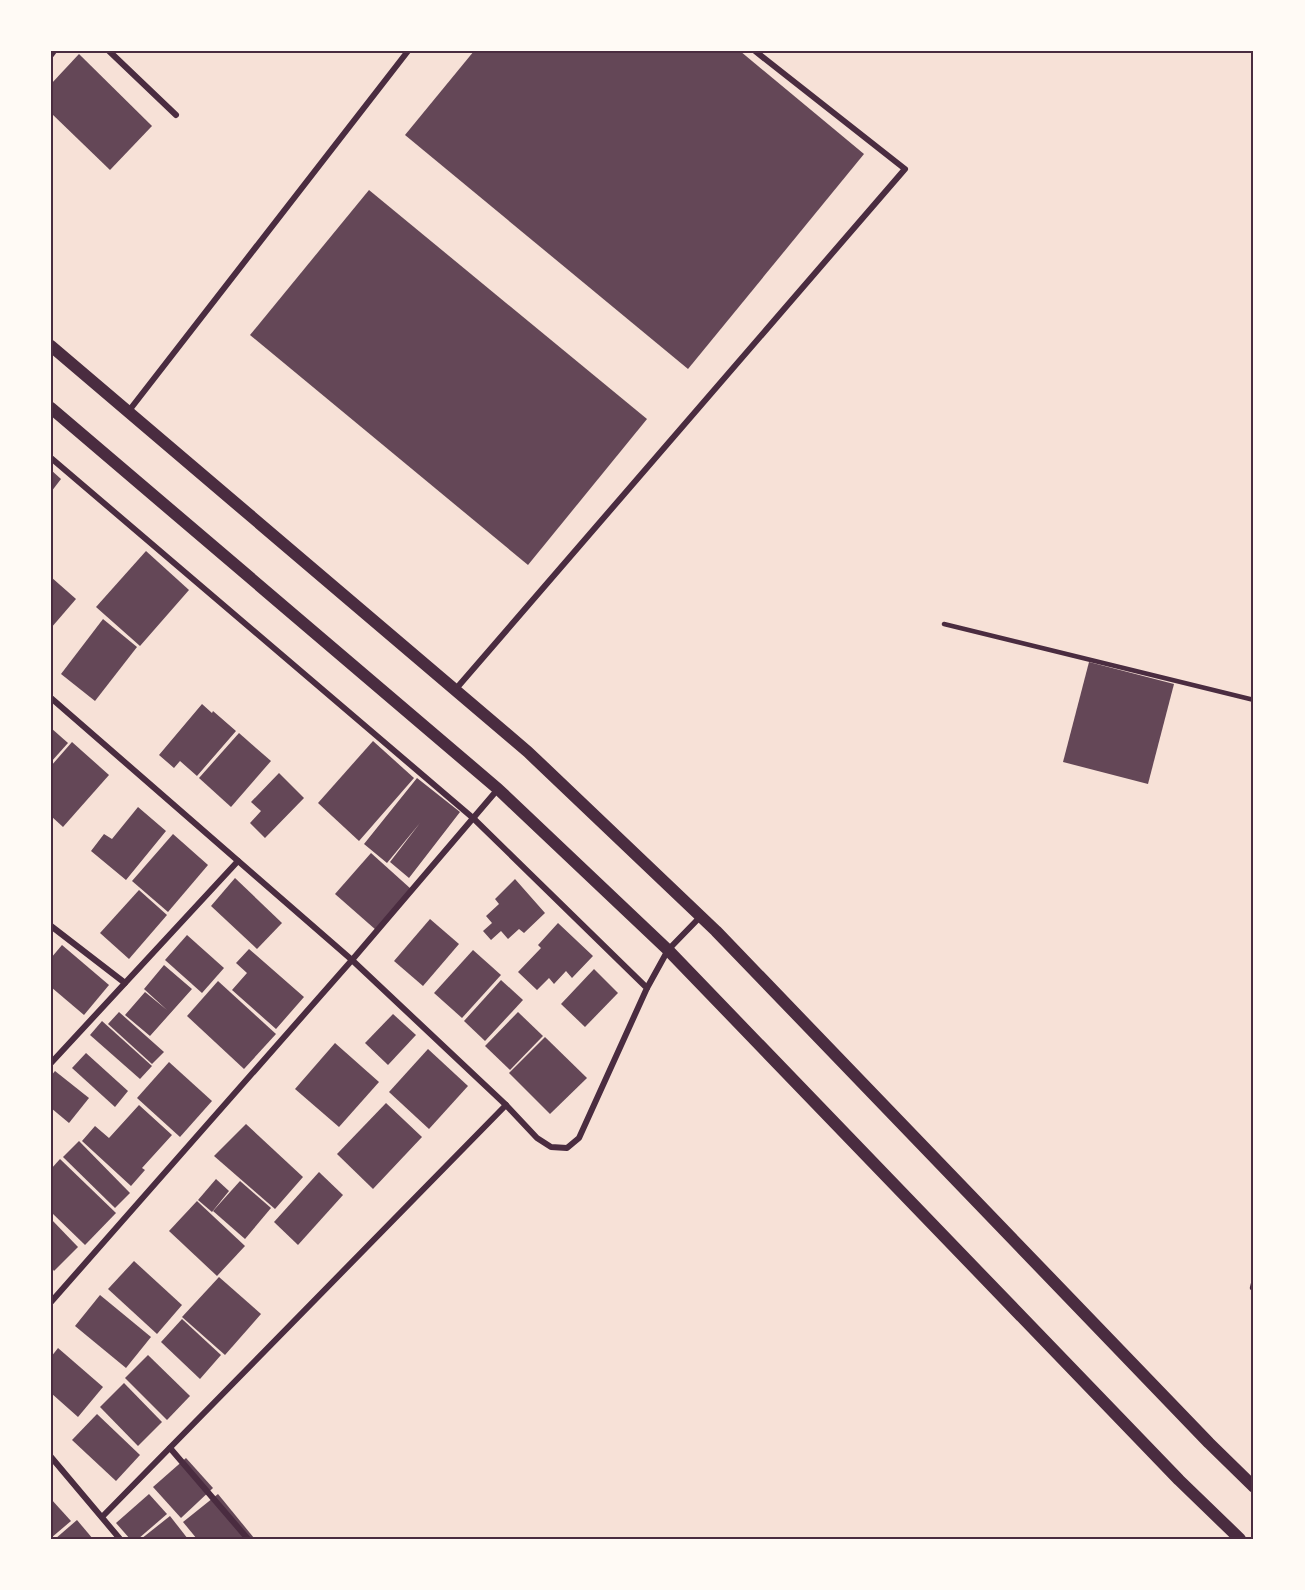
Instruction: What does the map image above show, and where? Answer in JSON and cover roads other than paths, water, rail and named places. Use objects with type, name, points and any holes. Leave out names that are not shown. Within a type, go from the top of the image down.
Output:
[{"type":"main road","points":[[51,346],[528,752],[701,916],[1254,1487]]},
{"type":"main road","points":[[51,408],[498,789],[668,950],[1179,1480],[1240,1539]]},
{"type":"street","points":[[51,55],[54,51]]},
{"type":"street","points":[[109,51],[176,115]]},
{"type":"street","points":[[128,412],[408,51]]},
{"type":"street","points":[[455,690],[905,169],[755,51]]},
{"type":"street","points":[[51,458],[473,818],[647,988]]},
{"type":"street","points":[[51,698],[352,960],[506,1105],[537,1138],[551,1147],[567,1148],[579,1138],[647,988],[668,950],[701,916]]},
{"type":"street","points":[[51,1302],[352,960],[498,789]]},
{"type":"street","points":[[51,1063],[238,861]]},
{"type":"street","points":[[51,926],[125,982]]},
{"type":"street","points":[[102,1517],[506,1105]]},
{"type":"street","points":[[170,1448],[248,1539]]},
{"type":"street","points":[[51,1457],[120,1539]]},
{"type":"lane","points":[[944,624],[1254,700]]},
{"type":"lane","points":[[1252,1288],[1254,1280]]}]
